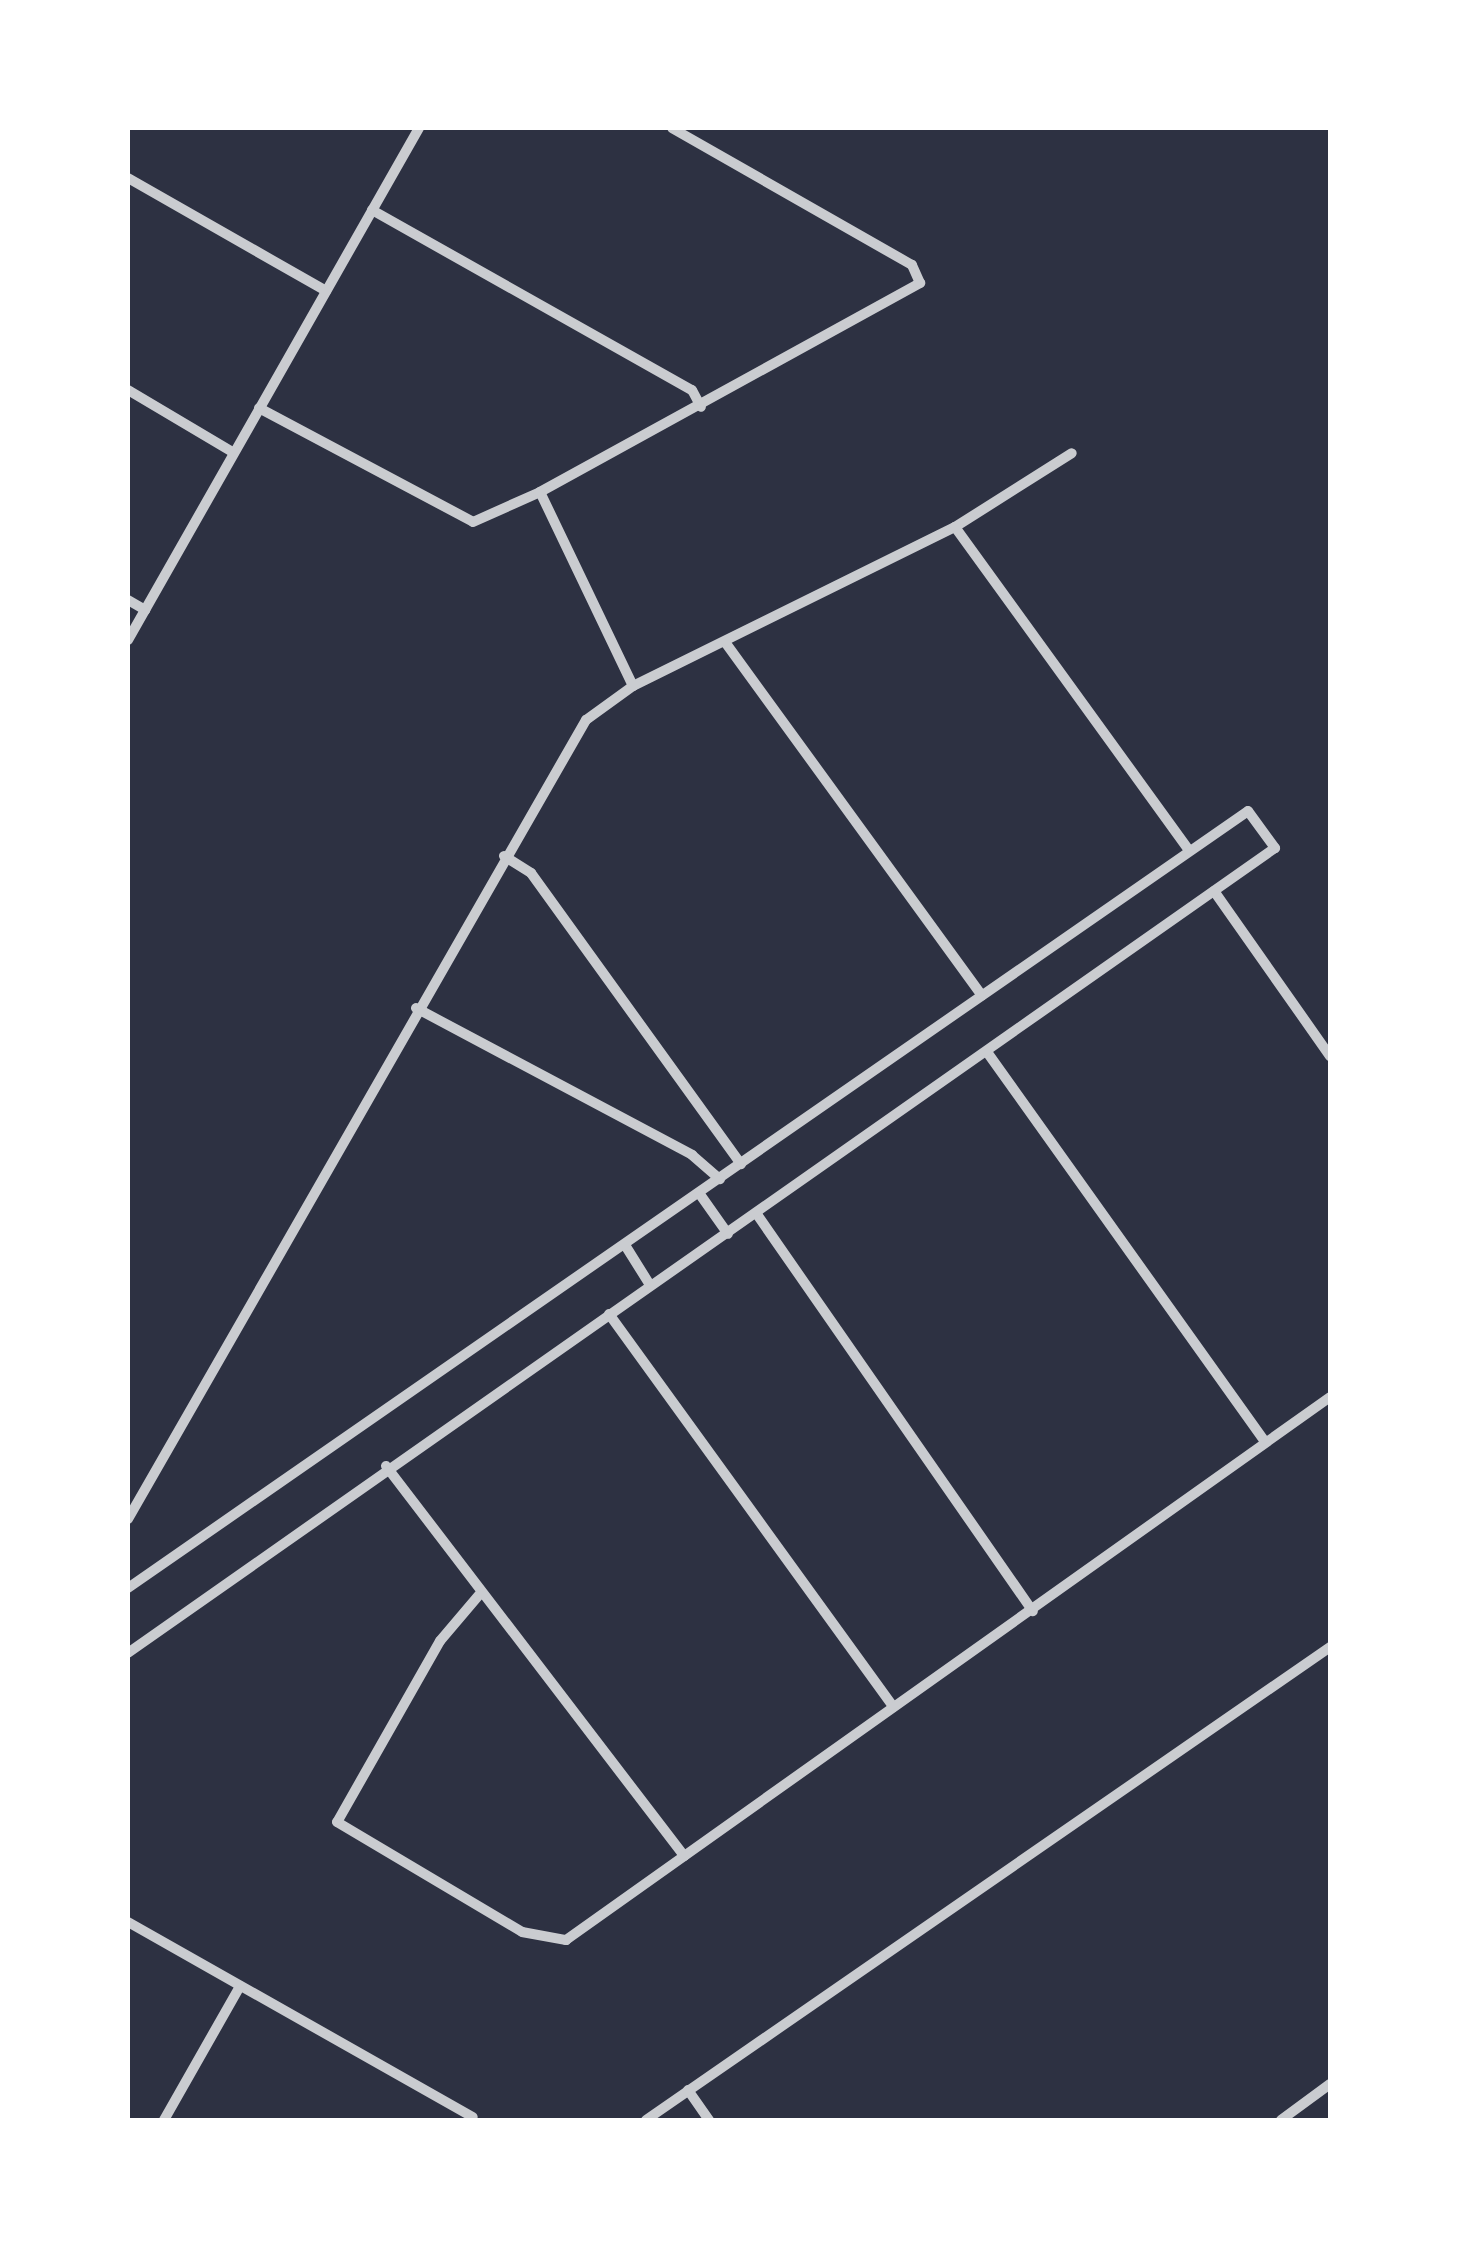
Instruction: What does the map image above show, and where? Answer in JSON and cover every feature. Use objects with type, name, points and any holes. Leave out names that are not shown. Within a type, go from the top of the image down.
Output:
[{"type":"street","points":[[128,640],[420,128]]},
{"type":"street","points":[[259,408],[472,522],[540,492],[908,298],[920,274],[672,128]]},
{"type":"street","points":[[128,178],[326,291]]},
{"type":"street","points":[[372,210],[692,390],[701,407]]},
{"type":"street","points":[[128,390],[234,453]]},
{"type":"street","points":[[128,1519],[566,744],[633,686],[956,527],[1072,453]]},
{"type":"street","points":[[540,492],[633,686]]},
{"type":"street","points":[[956,527],[1189,850]]},
{"type":"street","points":[[128,600],[144,610]]},
{"type":"street","points":[[724,642],[982,996]]},
{"type":"street","points":[[128,1588],[1248,811],[1275,848],[728,1234],[386,1466],[128,1653]]},
{"type":"street","points":[[504,856],[531,873],[741,1164]]},
{"type":"street","points":[[1214,892],[1330,1056]]},
{"type":"street","points":[[416,1008],[692,1155],[720,1179]]},
{"type":"street","points":[[987,1052],[1266,1442]]},
{"type":"street","points":[[699,1193],[728,1234]]},
{"type":"street","points":[[756,1213],[1033,1610]]},
{"type":"street","points":[[625,1245],[650,1285]]},
{"type":"street","points":[[609,1314],[893,1708]]},
{"type":"street","points":[[478,1595],[440,1641],[337,1822],[522,1932],[554,1940],[580,1932],[1330,1397]]},
{"type":"street","points":[[386,1466],[478,1595],[684,1856]]},
{"type":"street","points":[[646,2120],[1330,1647]]},
{"type":"street","points":[[128,1922],[473,2116]]},
{"type":"street","points":[[164,2120],[240,1986]]},
{"type":"street","points":[[1281,2120],[1330,2084]]},
{"type":"street","points":[[688,2090],[709,2120]]}]
